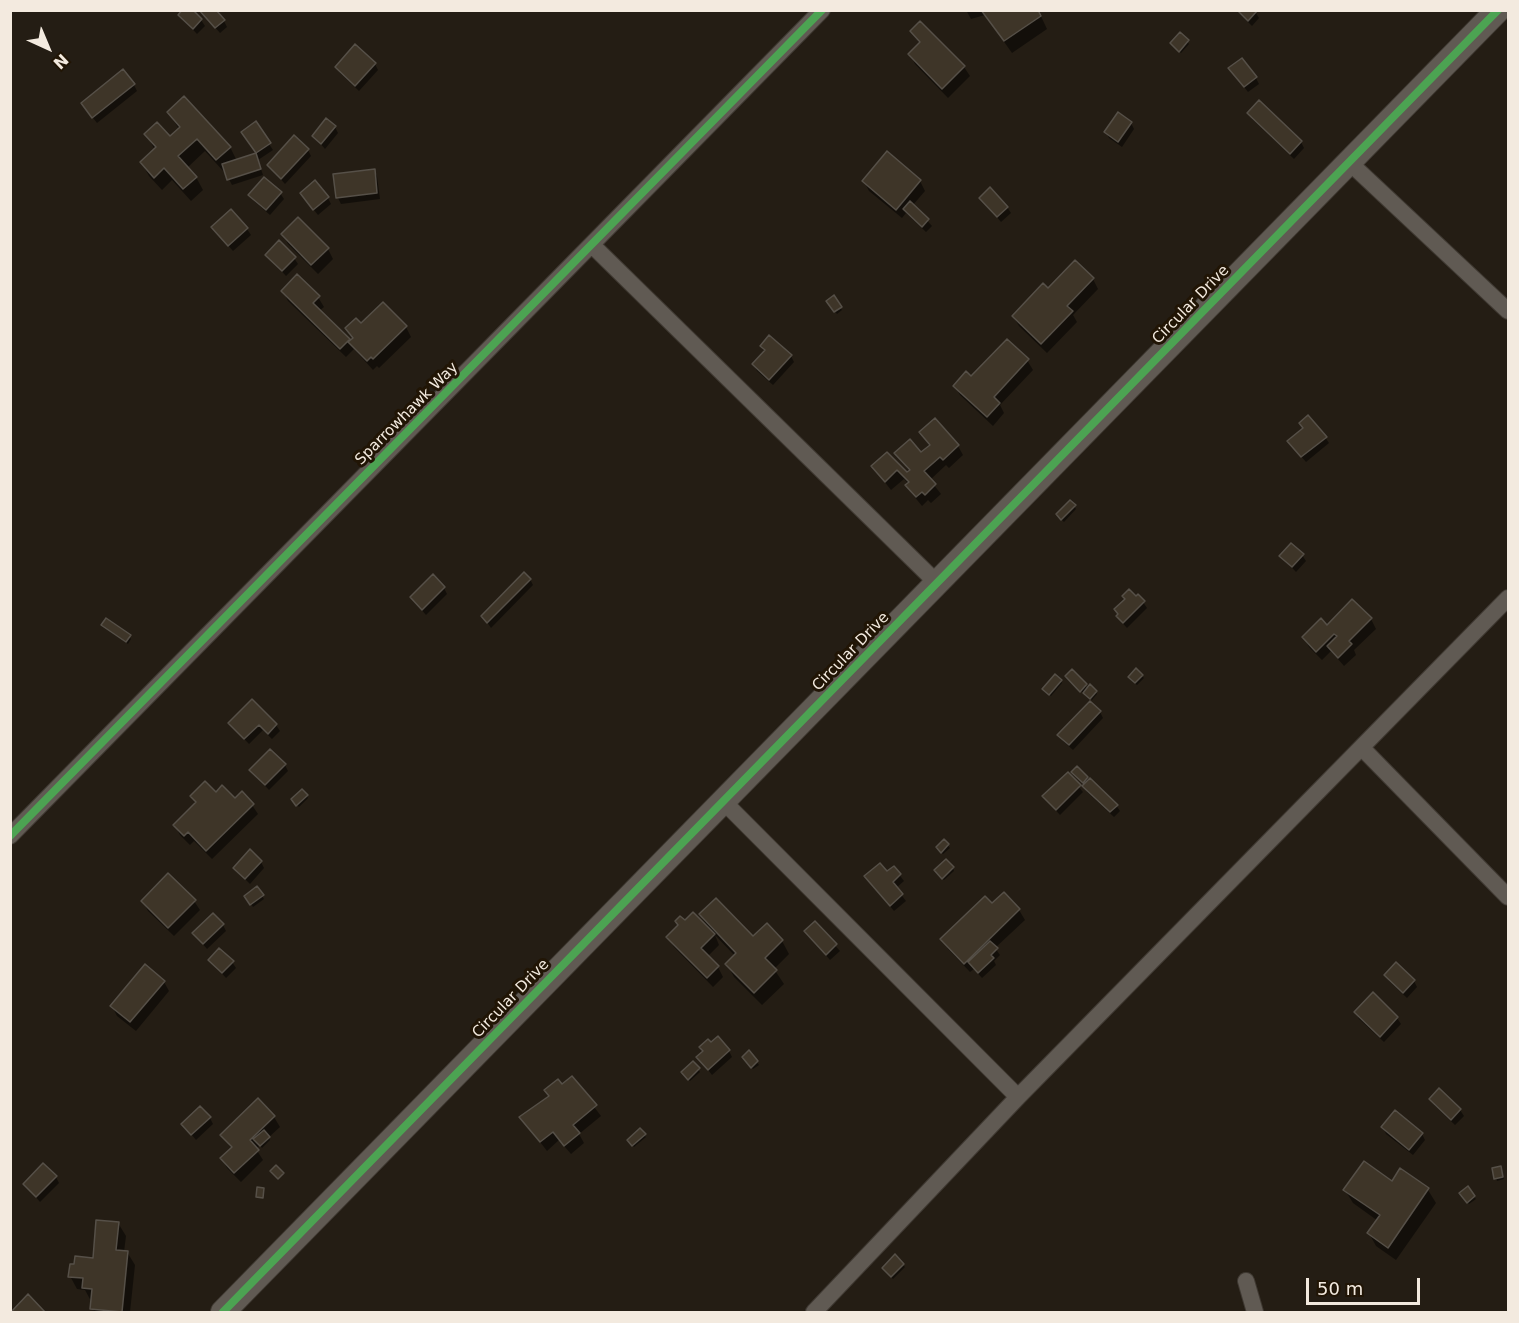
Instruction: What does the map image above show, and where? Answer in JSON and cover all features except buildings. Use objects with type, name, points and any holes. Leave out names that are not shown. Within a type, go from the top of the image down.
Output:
[{"type":"street","name":"Circular Drive","points":[[223,1312],[1498,10]]},
{"type":"street","name":"Sparrowhawk Way","points":[[10,836],[592,245],[817,12]]},
{"type":"street","points":[[1349,162],[1509,311]]},
{"type":"street","points":[[592,245],[937,582]]},
{"type":"street","points":[[814,1312],[1018,1097],[1509,598]]},
{"type":"street","points":[[1362,748],[1509,897]]},
{"type":"street","points":[[724,802],[1018,1097]]},
{"type":"street","points":[[1246,1281],[1255,1312]]},
{"type":"cycle path","points":[[10,836],[822,10]]},
{"type":"cycle path","points":[[223,1312],[1498,10]]}]
